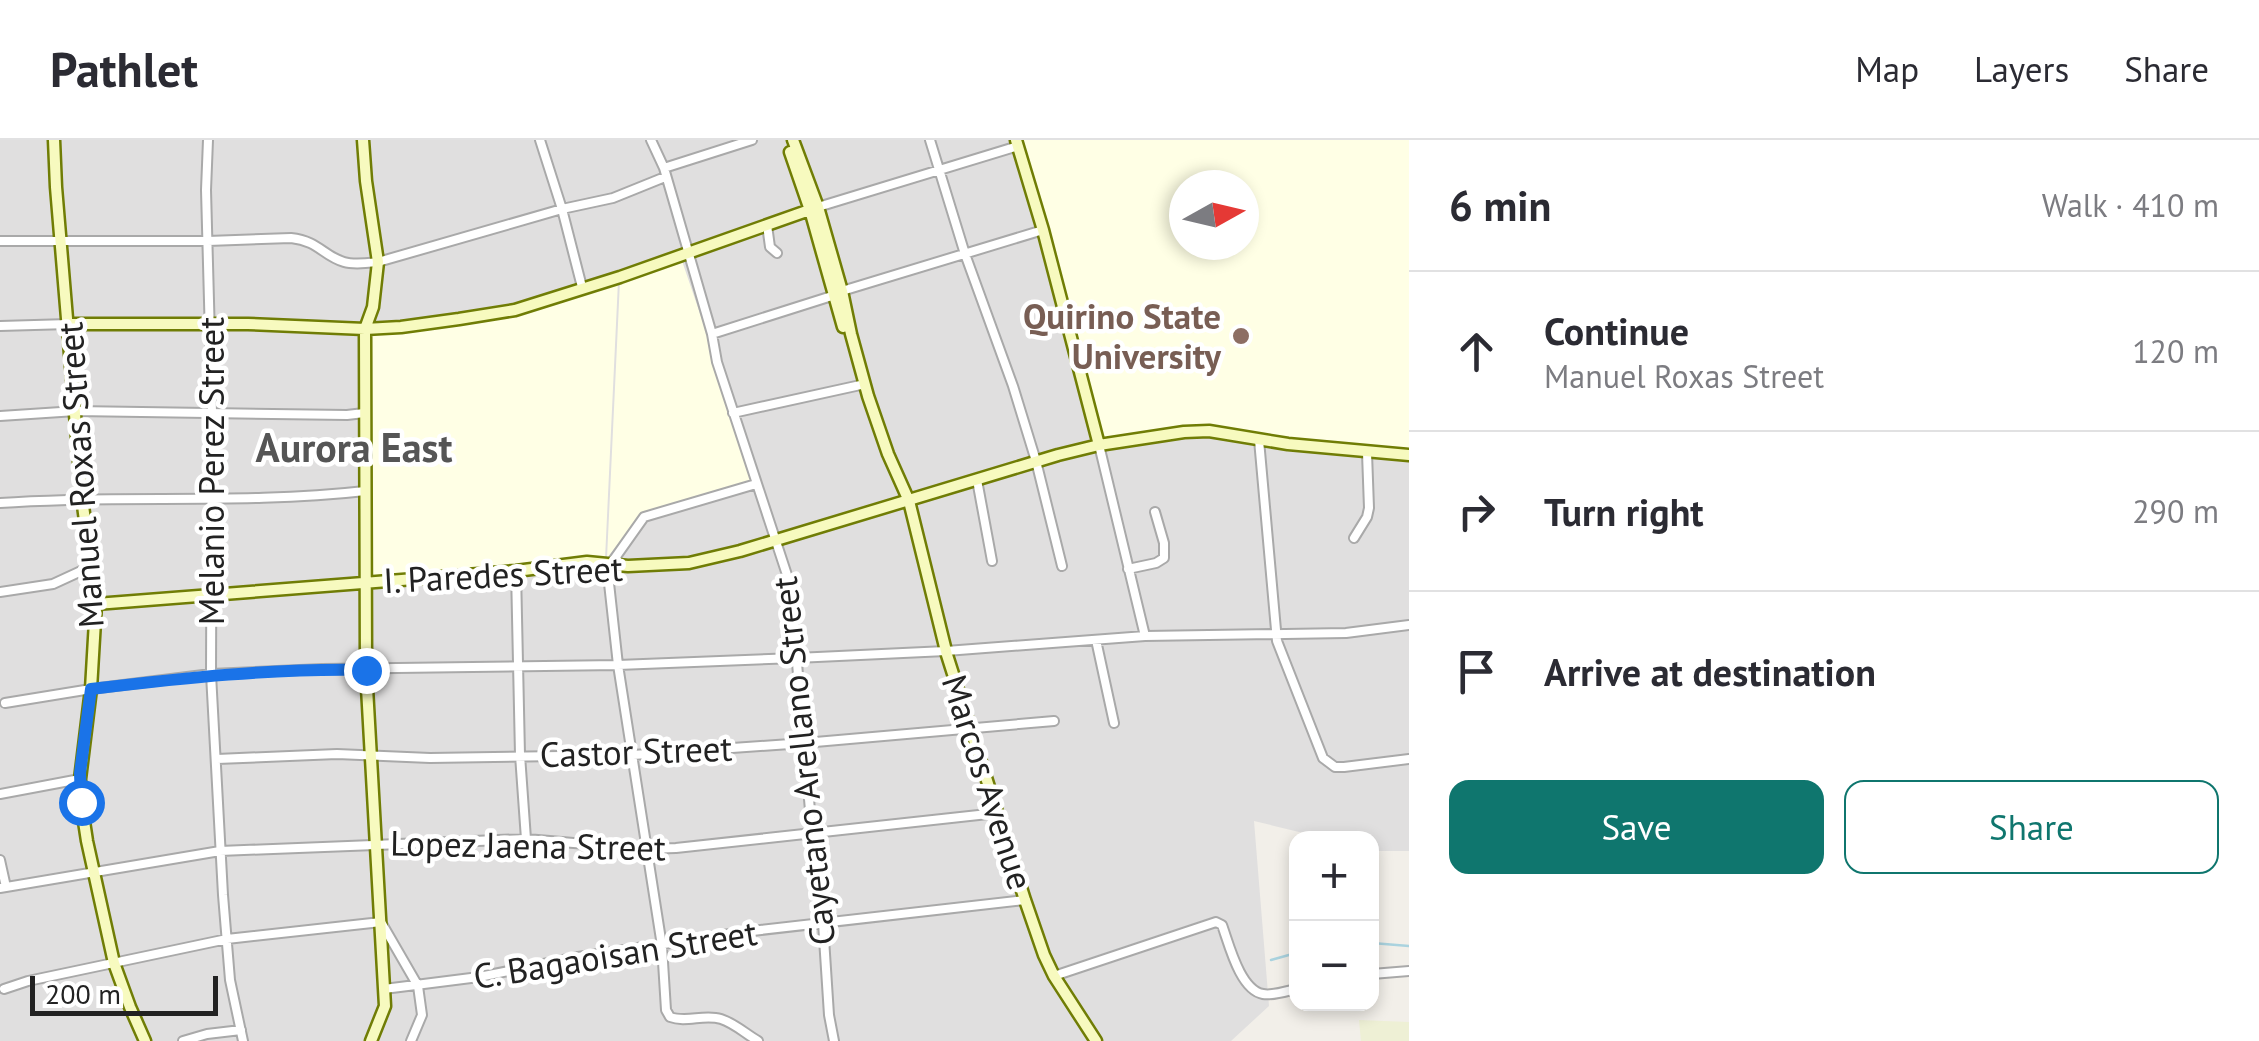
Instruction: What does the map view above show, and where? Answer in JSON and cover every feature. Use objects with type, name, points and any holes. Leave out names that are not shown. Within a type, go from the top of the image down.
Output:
[{"type":"street","name":"Manuel Roxas Street","points":[[54,140],[82,498],[96,604],[80,779],[84,822],[114,962],[145,1041]]},
{"type":"street","name":"Melanio Perez Street","points":[[208,140],[211,674],[230,980],[243,1041]]},
{"type":"street","points":[[363,140],[378,262],[372,307],[364,328],[366,670],[384,989],[384,1014],[371,1041]]},
{"type":"street","points":[[540,140],[582,287]]},
{"type":"street","name":"Cayetano Arellano Street","points":[[651,140],[665,173],[717,362],[790,584],[834,1041]]},
{"type":"street","points":[[0,241],[304,240],[347,264],[378,262],[614,198],[699,155],[752,140]]},
{"type":"street","name":"Marcos Avenue","points":[[790,140],[839,293],[862,385],[907,505],[946,651],[1025,900],[1054,976],[1096,1041]]},
{"type":"street","points":[[930,140],[965,254],[1013,386],[1062,566]]},
{"type":"street","points":[[0,326],[401,327],[515,310],[1017,143],[1099,445],[1145,636]]},
{"type":"street","points":[[688,149],[699,155]]},
{"type":"street","points":[[767,225],[770,247],[777,254]]},
{"type":"street","points":[[712,334],[1042,230]]},
{"type":"street","points":[[733,412],[862,385]]},
{"type":"street","points":[[0,416],[76,411],[364,413]]},
{"type":"street","name":"I. Paredes Street","points":[[96,604],[587,562],[628,566],[689,563],[907,505],[1036,461],[1099,445],[1184,432],[1409,455]]},
{"type":"street","points":[[1259,440],[1276,633],[1322,758],[1335,767],[1409,759]]},
{"type":"street","points":[[1354,538],[1369,508],[1367,453]]},
{"type":"street","points":[[978,480],[992,561]]},
{"type":"street","points":[[756,484],[644,516],[610,565],[608,574],[618,665],[662,946],[666,1010],[676,1020],[717,1018],[758,1041]]},
{"type":"street","points":[[0,503],[82,498],[268,499],[365,491]]},
{"type":"street","points":[[1128,569],[1164,558],[1156,512]]},
{"type":"street","points":[[0,592],[53,584],[92,566]]},
{"type":"street","points":[[516,571],[526,839]]},
{"type":"street","points":[[5,703],[211,674],[796,658],[1145,636],[1346,633],[1409,625]]},
{"type":"street","points":[[1096,640],[1114,723]]},
{"type":"street","name":"Castor Street","points":[[217,759],[336,754],[430,758],[633,755],[1054,721]]},
{"type":"street","points":[[0,794],[80,779]]},
{"type":"street","name":"Lopez Jaena Street","points":[[3,888],[220,851],[526,839],[646,849],[997,813]]},
{"type":"street","points":[[0,860],[3,888]]},
{"type":"street","name":"C. Bagaoisan Street","points":[[384,989],[743,932],[1025,900]]},
{"type":"street","points":[[4,989],[227,939],[381,922]]},
{"type":"street","points":[[381,922],[418,986],[422,1015],[410,1041]]},
{"type":"street","points":[[1054,976],[1216,922],[1222,924],[1240,973],[1257,991],[1273,994],[1289,991]]},
{"type":"street","points":[[1379,973],[1409,970]]},
{"type":"street","points":[[183,1041],[242,1030]]},
{"type":"shaded area","points":[[0,140],[1409,140],[1409,851],[1379,851],[1379,831],[1295,831],[1254,821],[1269,1006],[1231,1041],[0,1041]]},
{"type":"shaded area","name":"Quirino State University","points":[[1021,140],[1409,140],[1409,450],[1199,426],[1105,441]]},
{"type":"shaded area","points":[[681,258],[751,481],[649,510],[607,558],[620,281]]},
{"type":"shaded area","points":[[618,281],[605,559],[368,576],[366,333],[400,333],[515,316]]},
{"type":"shaded area","points":[[1359,1020],[1409,1022],[1409,1041],[1361,1041]]},
{"type":"waterway","points":[[1379,944],[1409,946]]},
{"type":"waterway","points":[[1271,960],[1289,955]]},
{"type":"place","name":"Quirino State University","points":[[1241,336]]},
{"type":"district","name":"Aurora East","points":[[354,447]]},
{"type":"route","points":[[81,802],[80,773],[91,689],[211,674],[366,670]]}]
